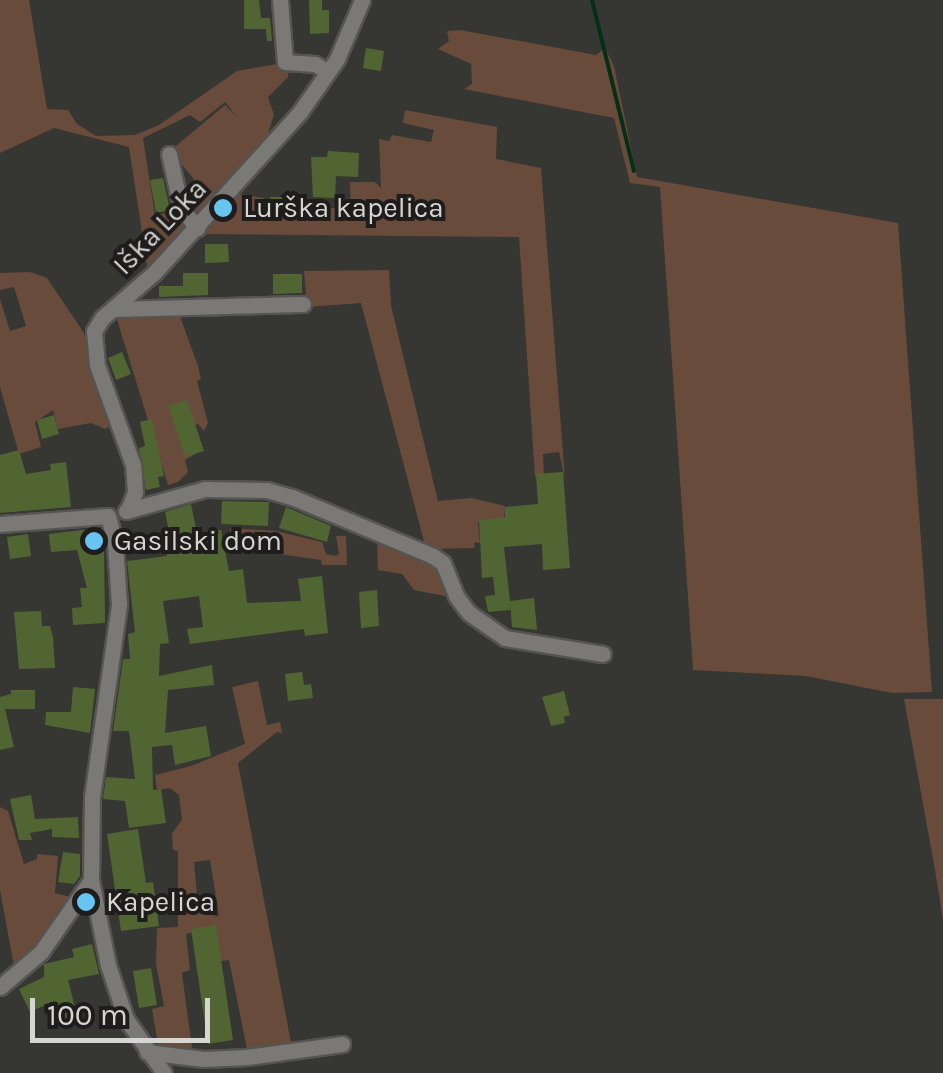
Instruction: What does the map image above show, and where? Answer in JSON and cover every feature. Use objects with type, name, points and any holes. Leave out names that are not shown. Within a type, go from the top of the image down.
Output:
[{"type":"street","points":[[280,0],[285,62],[315,64],[328,72]]},
{"type":"street","name":"Iška Loka","points":[[128,510],[134,492],[133,464],[94,346],[102,318],[197,228],[300,112],[352,32],[362,0]]},
{"type":"street","points":[[169,154],[181,208],[197,228]]},
{"type":"street","points":[[114,309],[303,304]]},
{"type":"street","points":[[0,524],[108,516],[205,490],[267,490],[433,556],[443,563],[456,596],[469,613],[505,638],[604,654]]},
{"type":"street","points":[[108,516],[115,543],[118,605],[92,797],[91,880],[108,965],[126,1020],[164,1073]]},
{"type":"street","points":[[0,987],[41,952],[91,880]]},
{"type":"street","points":[[148,1052],[204,1059],[247,1058],[342,1044]]},
{"type":"shaded area","points":[[0,0],[29,0],[47,109],[68,110],[77,124],[96,136],[135,135],[159,125],[237,71],[277,64],[289,67],[288,77],[268,97],[274,115],[264,145],[199,217],[183,194],[194,179],[170,151],[225,105],[238,118],[225,102],[200,122],[190,115],[143,138],[155,215],[174,212],[187,230],[148,272],[129,147],[54,128],[0,153]]},
{"type":"shaded area","points":[[460,30],[596,55],[605,48],[614,66],[637,177],[898,223],[932,692],[892,693],[806,676],[693,670],[660,187],[630,183],[614,118],[464,89],[472,84],[471,64],[438,49],[449,41],[447,31]]},
{"type":"shaded area","points":[[405,110],[497,127],[496,159],[541,168],[565,479],[559,452],[543,454],[544,478],[535,477],[519,237],[197,234],[233,193],[264,198],[266,217],[286,219],[288,209],[335,208],[336,215],[351,215],[350,182],[375,182],[381,188],[379,139],[389,141],[392,135],[431,142],[434,130],[403,123]]},
{"type":"shaded area","points":[[389,270],[391,305],[438,501],[471,498],[505,506],[504,520],[478,522],[480,543],[475,542],[474,548],[426,549],[361,303],[307,307],[304,271]]},
{"type":"shaded area","points":[[30,272],[47,278],[84,333],[112,425],[105,429],[91,423],[58,429],[53,410],[35,422],[41,447],[19,454],[0,387],[0,299],[10,331],[26,326],[14,287],[0,290],[0,273]]},
{"type":"shaded area","points":[[115,313],[179,314],[198,366],[201,379],[197,381],[208,423],[204,431],[198,424],[188,427],[195,454],[185,460],[188,472],[178,482],[168,485]]},
{"type":"shaded area","points":[[230,528],[276,531],[322,542],[326,554],[336,556],[336,536],[346,536],[347,565],[322,565],[321,560],[232,547]]},
{"type":"shaded area","points":[[377,538],[436,564],[450,597],[414,590],[402,574],[378,570]]},
{"type":"shaded area","points":[[258,681],[267,725],[280,722],[282,733],[277,732],[238,763],[292,1048],[248,1054],[229,960],[221,961],[200,930],[186,934],[190,970],[182,973],[193,1055],[159,1050],[152,1009],[164,1006],[156,964],[157,928],[178,927],[178,851],[173,850],[172,833],[182,820],[179,795],[170,788],[157,790],[155,775],[191,766],[245,744],[232,687]],"holes":[[[210,860],[219,916],[215,912],[200,914],[194,862]]]},
{"type":"shaded area","points":[[904,699],[943,699],[943,919],[935,870]]},
{"type":"shaded area","points":[[0,807],[8,811],[24,864],[37,859],[37,854],[58,856],[55,893],[74,898],[57,926],[15,971],[0,890]]},
{"type":"building","points":[[244,0],[259,0],[261,18],[270,18],[272,41],[267,41],[266,29],[244,29]]},
{"type":"building","points":[[309,0],[322,0],[322,10],[329,10],[329,33],[310,34]]},
{"type":"building","points":[[366,48],[384,51],[381,71],[363,68]]},
{"type":"building","points":[[328,151],[359,153],[358,177],[336,176],[335,198],[313,197],[311,157],[327,157]]},
{"type":"building","points":[[163,178],[170,210],[156,213],[150,180]]},
{"type":"building","points":[[270,197],[289,197],[289,217],[270,217]]},
{"type":"building","points":[[205,244],[228,244],[229,262],[205,263]]},
{"type":"building","points":[[183,273],[208,273],[208,295],[159,297],[159,286],[183,286]]},
{"type":"building","points":[[273,274],[302,274],[302,293],[273,294]]},
{"type":"building","points":[[122,352],[131,374],[116,380],[108,358]]},
{"type":"building","points":[[187,400],[204,451],[185,457],[168,406]]},
{"type":"building","points":[[54,415],[59,434],[42,439],[37,420]]},
{"type":"building","points":[[152,419],[164,476],[158,477],[160,487],[146,490],[139,448],[145,446],[140,422]]},
{"type":"building","points":[[19,450],[26,474],[51,470],[50,464],[66,462],[71,507],[0,513],[0,455]]},
{"type":"building","points":[[563,472],[570,568],[543,570],[542,544],[504,547],[511,610],[488,612],[485,596],[495,595],[493,577],[482,578],[479,520],[505,517],[505,507],[538,504],[536,474]]},
{"type":"building","points":[[222,501],[269,502],[268,526],[221,524]]},
{"type":"building","points":[[191,504],[197,533],[221,530],[229,571],[243,569],[247,603],[301,601],[298,579],[322,576],[328,633],[305,636],[304,629],[190,644],[187,629],[203,627],[199,596],[163,601],[169,643],[160,644],[159,676],[212,665],[214,685],[168,690],[165,733],[206,726],[211,756],[175,765],[172,745],[152,747],[153,790],[161,789],[166,823],[129,828],[125,801],[103,799],[106,777],[135,779],[129,731],[113,731],[123,659],[130,659],[128,634],[135,632],[127,561],[167,556],[165,536],[170,536],[165,512]]},
{"type":"building","points":[[286,507],[331,526],[327,542],[279,528]]},
{"type":"building","points":[[98,528],[104,551],[105,623],[73,625],[72,608],[82,607],[80,588],[87,588],[77,550],[51,552],[49,534]]},
{"type":"building","points":[[28,534],[31,556],[10,559],[7,537]]},
{"type":"building","points":[[377,590],[379,626],[361,628],[359,592]]},
{"type":"building","points":[[534,598],[537,630],[512,627],[510,601]]},
{"type":"building","points":[[41,611],[42,626],[50,626],[53,637],[55,668],[19,669],[14,612]]},
{"type":"building","points":[[302,672],[304,685],[311,684],[313,698],[288,701],[285,674]]},
{"type":"building","points":[[73,687],[95,689],[90,733],[45,725],[46,712],[71,712]]},
{"type":"building","points":[[11,690],[35,690],[35,709],[5,709],[14,747],[0,750],[0,697],[11,694]]},
{"type":"building","points":[[564,691],[570,715],[564,717],[565,723],[551,726],[542,697]]},
{"type":"building","points":[[31,795],[35,819],[78,817],[79,838],[52,837],[52,829],[30,833],[32,840],[19,840],[10,799]]},
{"type":"building","points":[[138,829],[146,883],[153,882],[159,926],[121,931],[107,834]]},
{"type":"building","points":[[63,852],[80,854],[80,876],[74,884],[58,882]]},
{"type":"building","points":[[216,925],[233,1040],[208,1044],[191,929]]},
{"type":"building","points":[[92,944],[99,974],[68,980],[78,1019],[59,1023],[54,1001],[30,1012],[19,989],[44,977],[44,964],[74,957],[72,949]]},
{"type":"building","points":[[151,968],[157,1005],[139,1008],[133,971]]},
{"type":"waterway","points":[[592,0],[634,171]]},
{"type":"place","name":"Lurška kapelica","points":[[223,208]]},
{"type":"place","name":"Gasilski dom","points":[[94,541]]},
{"type":"place","name":"Kapelica","points":[[86,902]]}]
